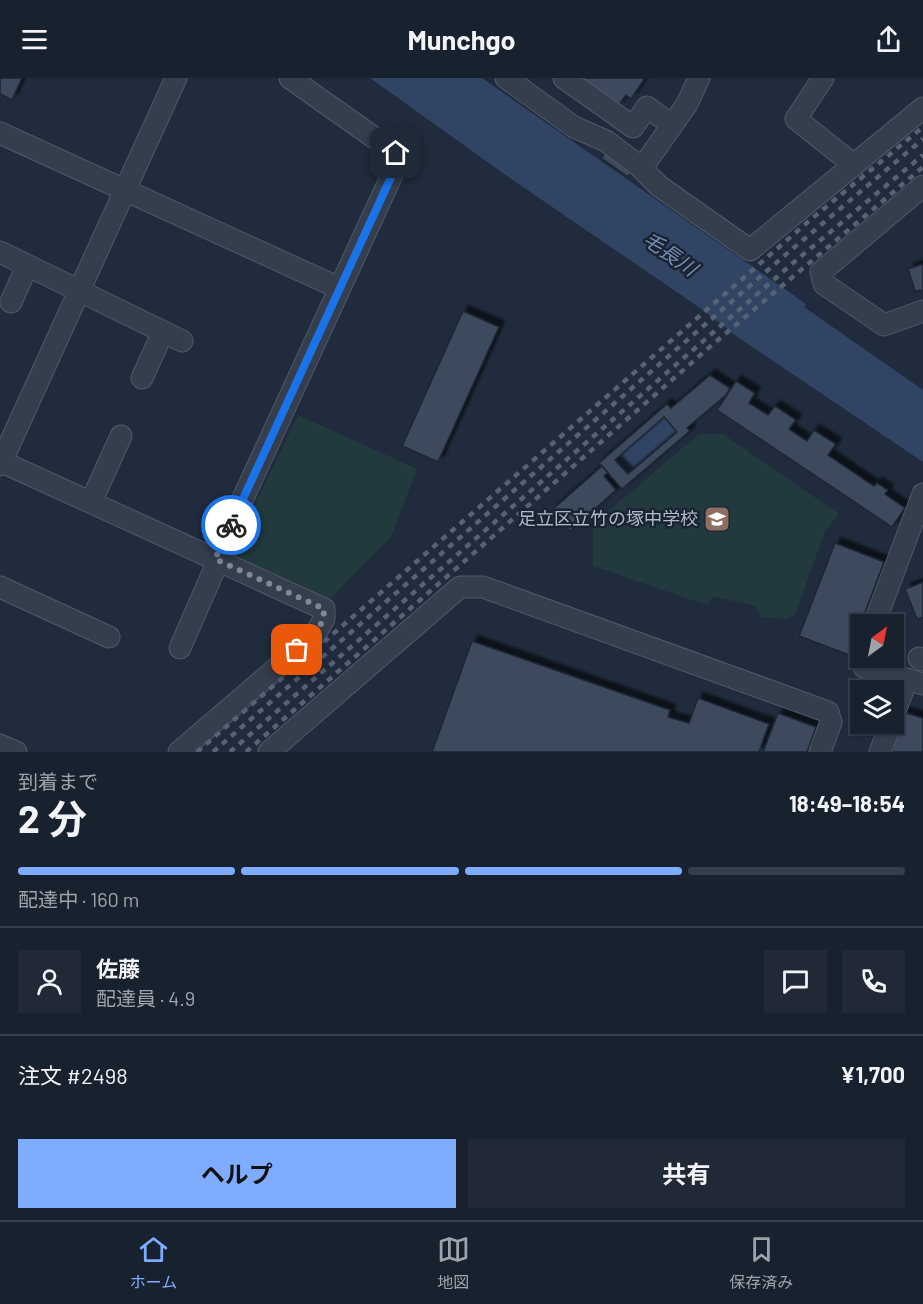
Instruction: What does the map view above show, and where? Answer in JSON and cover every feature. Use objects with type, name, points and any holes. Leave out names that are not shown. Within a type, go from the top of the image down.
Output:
[{"type":"street","points":[[176,78],[1,462],[324,609],[324,619],[314,636],[179,752]]},
{"type":"street","points":[[180,648],[216,560],[398,162],[396,153],[290,78]]},
{"type":"street","points":[[506,78],[574,127],[606,141],[642,168],[659,186],[750,250],[923,108]]},
{"type":"street","points":[[564,78],[633,127],[647,107],[672,125]]},
{"type":"street","points":[[642,168],[672,125],[699,78]]},
{"type":"street","points":[[823,78],[796,119],[854,165]]},
{"type":"street","points":[[0,134],[339,288]]},
{"type":"street","points":[[923,186],[821,272],[824,284],[884,325],[923,311]]},
{"type":"street","points":[[0,252],[77,292],[182,340]]},
{"type":"street","points":[[11,302],[27,266]]},
{"type":"street","points":[[142,378],[163,332]]},
{"type":"street","points":[[91,502],[121,436]]},
{"type":"street","points":[[877,614],[899,552],[923,494]]},
{"type":"street","points":[[899,552],[923,542]]},
{"type":"street","points":[[0,587],[109,637]]},
{"type":"street","points":[[270,752],[460,587],[483,587],[828,712],[831,722],[820,752]]},
{"type":"street","points":[[867,668],[915,682],[904,699]]},
{"type":"street","points":[[880,752],[887,734]]},
{"type":"street","points":[[0,745],[16,752]]},
{"type":"green space","points":[[298,415],[417,469],[391,537],[327,602],[236,562],[232,552]]},
{"type":"green space","points":[[699,434],[723,434],[839,514],[825,531],[795,615],[785,619],[761,617],[755,606],[713,596],[707,605],[593,566],[593,524]]},
{"type":"water","name":"毛長川","points":[[370,78],[482,78],[806,304],[804,307],[923,390],[923,462],[739,338],[700,308],[507,176]]},
{"type":"water","points":[[664,417],[677,432],[628,474],[615,460]]},
{"type":"building","points":[[0,78],[22,78],[12,100],[0,94]]},
{"type":"building","points":[[578,78],[645,78],[631,99],[626,95],[618,106]]},
{"type":"building","points":[[609,148],[635,167],[628,177],[601,158]]},
{"type":"building","points":[[923,264],[923,290],[915,291],[908,269]]},
{"type":"building","points":[[463,311],[499,327],[438,462],[402,446]]},
{"type":"building","points":[[710,375],[730,388],[726,395],[687,428],[690,431],[622,489],[599,463],[667,404],[671,408]],"holes":[[[664,417],[677,432],[628,474],[615,460]]]},
{"type":"building","points":[[736,381],[755,393],[749,403],[768,415],[775,406],[796,420],[789,429],[807,441],[814,430],[836,444],[828,455],[874,486],[877,483],[888,490],[885,494],[905,508],[892,527],[717,410]]},
{"type":"building","points":[[602,466],[608,473],[604,476],[616,490],[570,531],[552,510]]},
{"type":"building","points":[[835,543],[884,562],[864,614],[850,614],[849,655],[799,636]]},
{"type":"building","points":[[923,582],[923,617],[917,619],[905,589]]},
{"type":"building","points":[[472,641],[670,710],[668,717],[689,723],[698,698],[769,724],[759,752],[432,752]]},
{"type":"building","points":[[904,712],[923,718],[923,752],[892,752],[897,734],[904,734]]},
{"type":"building","points":[[778,713],[816,727],[807,752],[763,752]]},
{"type":"railway","points":[[197,752],[809,221],[923,127]]},
{"type":"railway","points":[[213,752],[784,256],[923,139]]},
{"type":"railway","points":[[230,752],[793,263],[923,155]]},
{"type":"railway","points":[[246,752],[712,345],[923,167]]},
{"type":"way so far","points":[[231,525],[215,559],[324,609],[324,619],[314,636],[297,650]]},
{"type":"place","name":"足立区立竹の塚中学校","points":[[717,519]]},
{"type":"route","points":[[231,525],[398,162],[396,153]]}]
